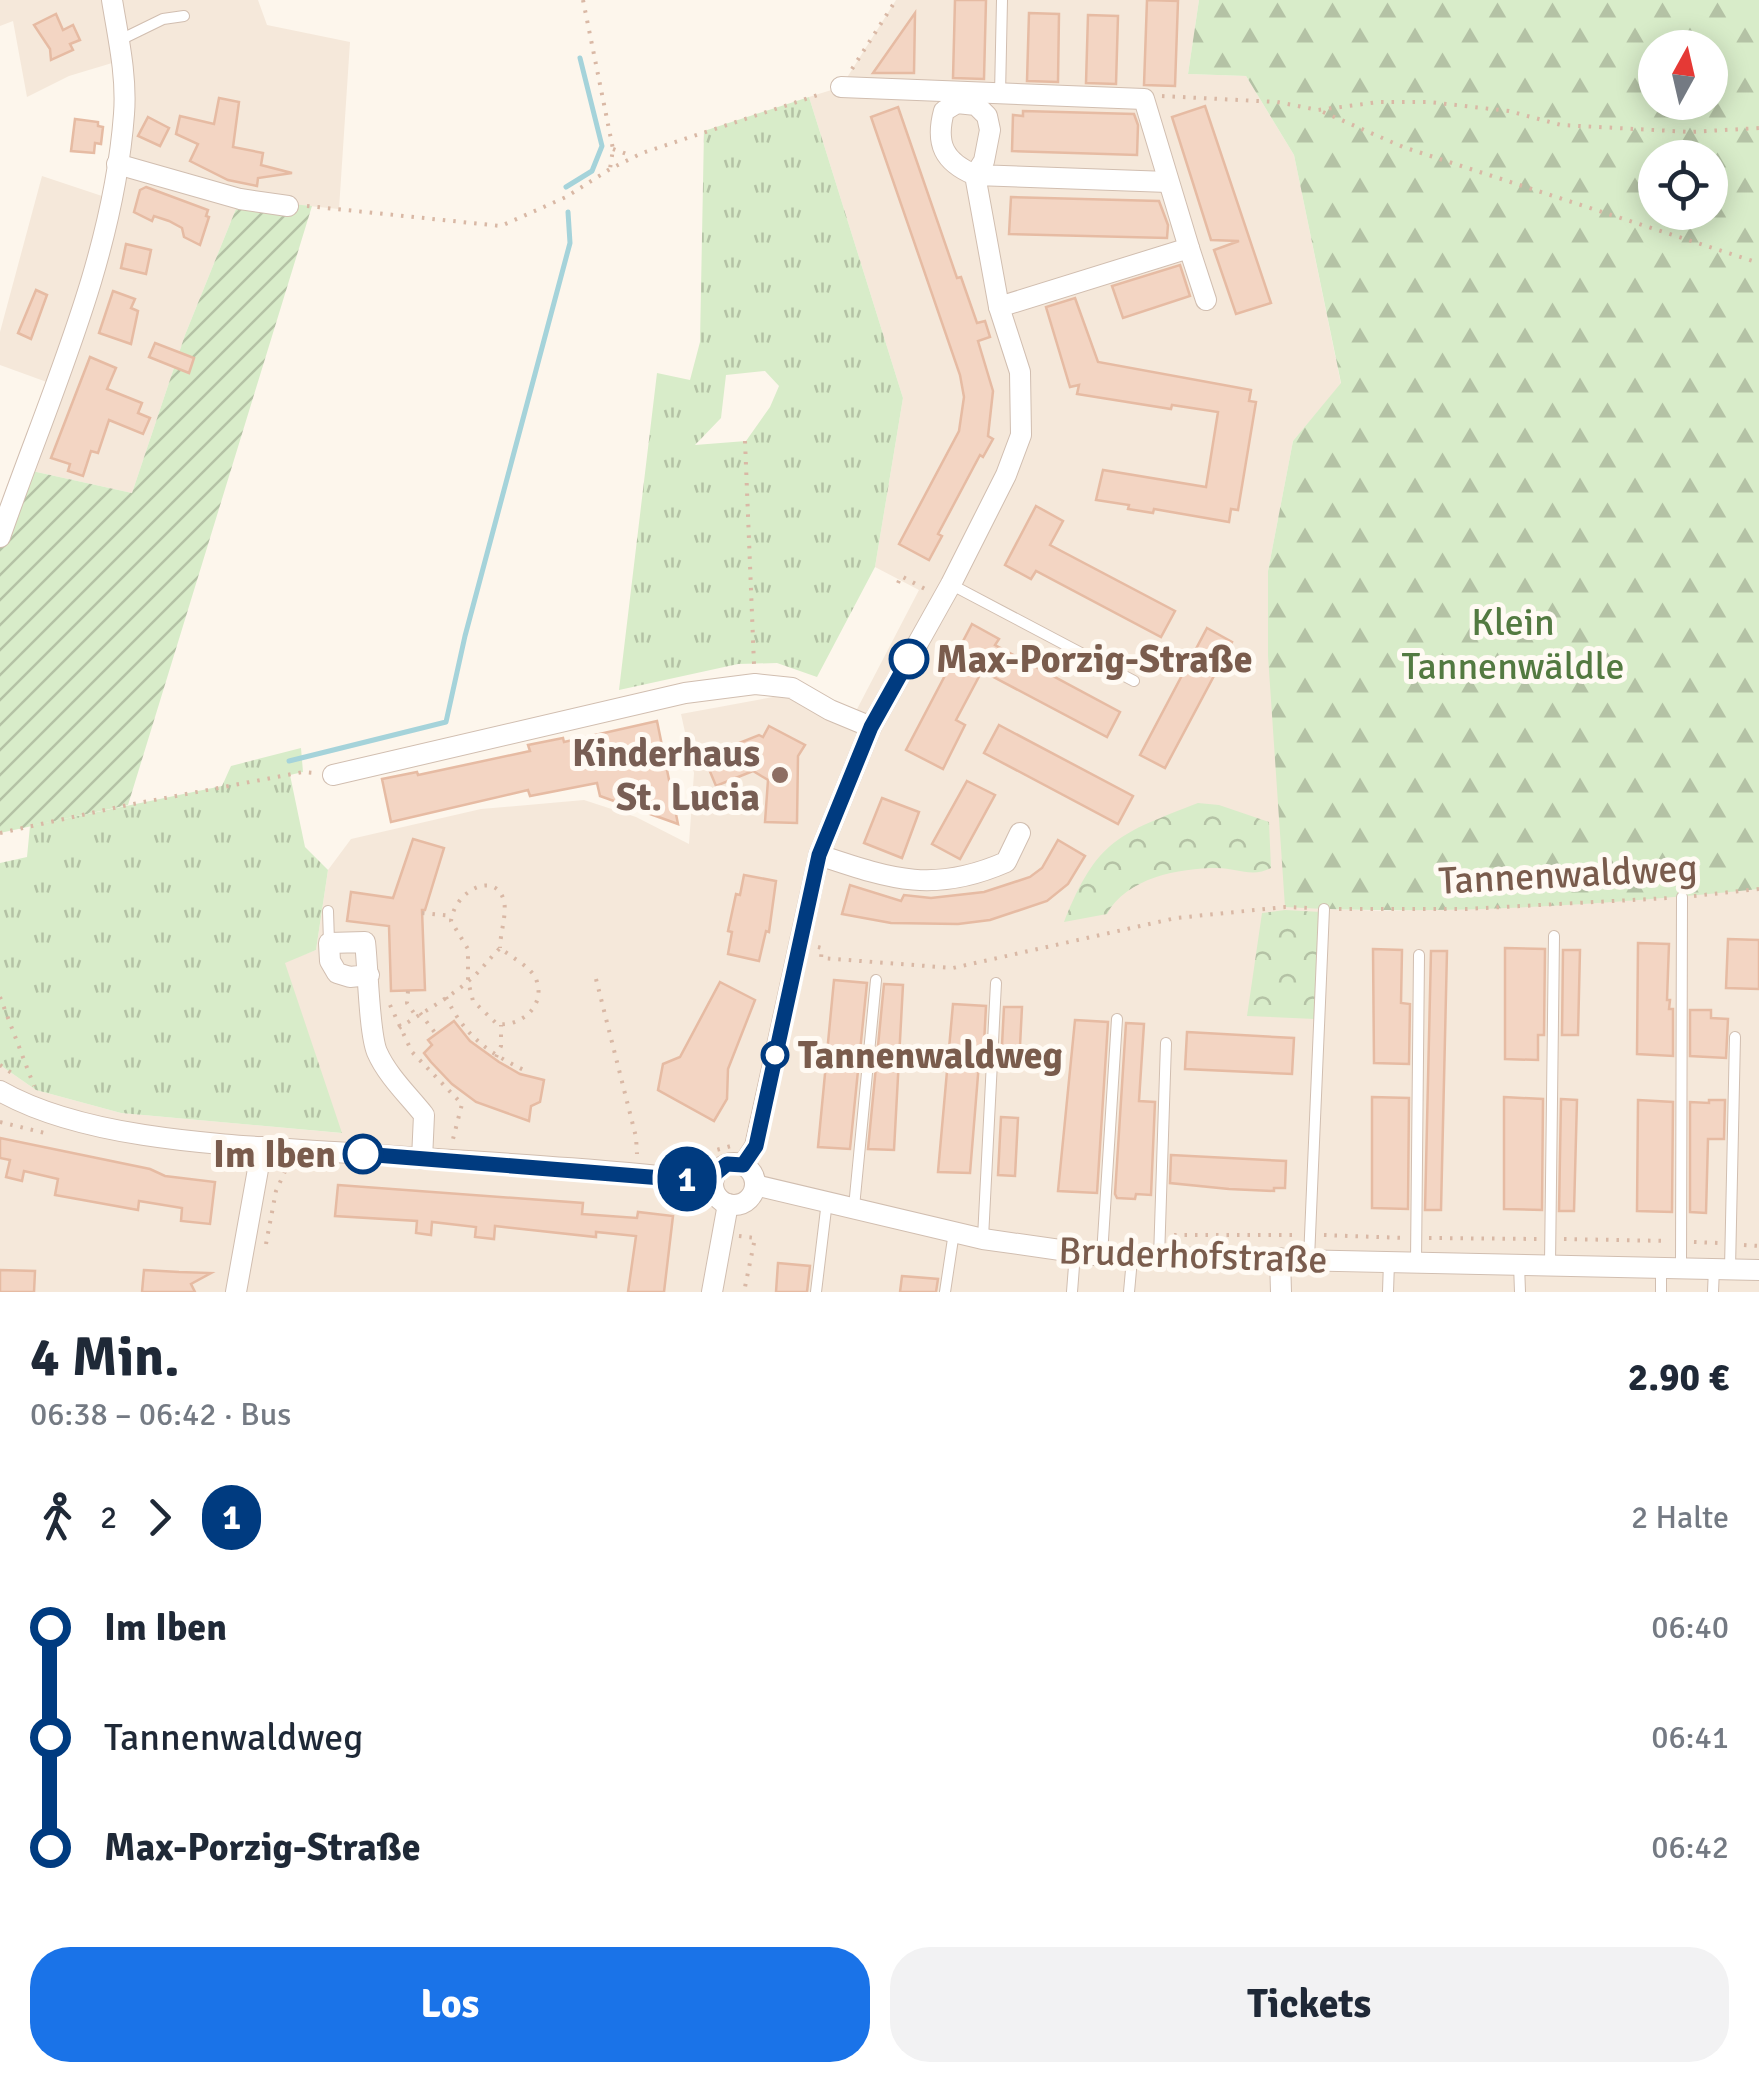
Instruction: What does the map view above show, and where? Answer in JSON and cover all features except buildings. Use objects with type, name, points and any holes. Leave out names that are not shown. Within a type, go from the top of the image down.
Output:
[{"type":"street","points":[[0,537],[99,262],[124,111],[112,0]]},
{"type":"street","points":[[841,87],[986,97],[1144,100],[1206,300]]},
{"type":"street","points":[[743,1165],[756,1146],[819,855],[871,727],[947,591],[1022,435],[1020,372],[999,307],[976,175],[984,160],[990,130],[986,97]]},
{"type":"street","points":[[986,97],[956,103],[944,111],[940,142],[961,169],[976,175],[1168,182]]},
{"type":"street","points":[[117,164],[240,199],[288,206]]},
{"type":"street","points":[[999,307],[1190,248]]},
{"type":"street","points":[[334,775],[685,693],[755,684],[792,688],[871,727]]},
{"type":"street","points":[[819,855],[908,880],[961,879],[1006,862],[1020,834]]},
{"type":"street","points":[[369,975],[350,977],[337,973],[330,961],[328,943],[365,942],[369,975],[374,1046],[383,1064],[424,1115],[423,1149]]},
{"type":"street","points":[[0,1091],[33,1109],[108,1128],[297,1150],[423,1149],[712,1182]]},
{"type":"street","points":[[236,1292],[262,1147]]},
{"type":"street","points":[[727,1164],[743,1165],[750,1170],[755,1185],[746,1201],[728,1204],[720,1200],[712,1182],[715,1174],[727,1164]]},
{"type":"street","name":"Bruderhofstraße","points":[[755,1185],[983,1239],[1132,1259],[1280,1258],[1759,1270]]},
{"type":"street","points":[[712,1292],[728,1204]]},
{"type":"street","points":[[1280,1258],[1281,1292]]},
{"type":"lane","points":[[986,97],[1002,0]]},
{"type":"lane","points":[[119,41],[163,18],[184,16]]},
{"type":"lane","points":[[947,591],[1134,682]]},
{"type":"lane","points":[[1661,1292],[1681,1242],[1682,897]]},
{"type":"lane","points":[[1309,1259],[1324,909]]},
{"type":"lane","points":[[328,912],[328,943]]},
{"type":"lane","points":[[1550,1264],[1554,936]]},
{"type":"lane","points":[[1416,1262],[1419,956]]},
{"type":"lane","points":[[854,1207],[876,980]]},
{"type":"lane","points":[[983,1239],[996,983]]},
{"type":"lane","points":[[1102,1256],[1118,1019]]},
{"type":"lane","points":[[1714,1292],[1731,1244],[1734,1037]]},
{"type":"lane","points":[[1159,1259],[1166,1043]]},
{"type":"lane","points":[[816,1292],[827,1200]]},
{"type":"lane","points":[[945,1292],[954,1232]]},
{"type":"lane","points":[[1072,1292],[1075,1252]]},
{"type":"lane","points":[[1129,1292],[1132,1259]]},
{"type":"lane","points":[[1388,1261],[1388,1292]]},
{"type":"lane","points":[[1519,1263],[1520,1292]]},
{"type":"path","points":[[583,0],[613,149],[610,169]]},
{"type":"path","points":[[288,206],[501,226],[566,198],[610,169],[678,139],[841,87],[896,0]]},
{"type":"path","points":[[1144,100],[1148,95],[1277,102],[1318,110],[1403,147],[1759,263]]},
{"type":"path","points":[[1318,110],[1378,102],[1430,102],[1508,111],[1561,124],[1691,132],[1759,128]]},
{"type":"path","points":[[613,149],[634,157]]},
{"type":"path","points":[[746,441],[755,684]]},
{"type":"path","points":[[898,582],[901,576],[947,591]]},
{"type":"path","points":[[0,834],[290,774],[334,775]]},
{"type":"path","points":[[398,1028],[468,981],[500,948],[505,908],[498,890],[489,886],[469,890],[459,898],[452,916],[457,933],[468,948],[468,981],[474,1001],[501,1025]]},
{"type":"path","name":"Tannenwaldweg","points":[[799,942],[822,948],[821,958],[953,968],[1176,918],[1285,906],[1466,909],[1759,889]]},
{"type":"path","points":[[422,913],[452,916]]},
{"type":"path","points":[[500,948],[534,974],[538,985],[530,1014],[521,1022],[501,1025]]},
{"type":"path","points":[[596,978],[636,1137],[638,1175]]},
{"type":"path","points":[[408,991],[406,1003],[436,1034]]},
{"type":"path","points":[[0,997],[36,1090],[0,1065]]},
{"type":"path","points":[[446,997],[466,1032],[496,1056],[526,1071]]},
{"type":"path","points":[[388,1000],[398,1028],[427,1071],[462,1104],[452,1141],[423,1149]]},
{"type":"path","points":[[496,1056],[501,1025]]},
{"type":"path","points":[[0,1122],[59,1136]]},
{"type":"path","points":[[671,1157],[688,1158],[723,1147],[756,1146]]},
{"type":"path","points":[[263,1258],[276,1191],[297,1150]]},
{"type":"path","points":[[1160,1235],[1550,1239],[1759,1246]]},
{"type":"shaded area","points":[[0,0],[258,0],[267,25],[350,42],[339,209],[240,199],[185,335],[132,493],[23,469],[55,385],[0,365],[0,332],[42,176],[111,199],[122,60],[69,76],[27,97],[13,21],[0,26]]},
{"type":"shaded area","points":[[896,0],[1199,0],[1188,74],[1246,76],[1294,155],[1341,384],[1293,441],[1268,571],[1324,909],[1387,911],[1559,905],[1759,889],[1759,1292],[0,1292],[0,1065],[36,1090],[121,1113],[341,1133],[284,962],[316,950],[328,870],[351,839],[481,809],[584,800],[636,817],[689,844],[694,773],[681,714],[811,690],[855,713],[919,590],[875,567],[903,398],[809,97],[841,87]]},
{"type":"green space","name":"Klein Tannenwäldle","points":[[1199,0],[1759,0],[1759,889],[1522,907],[1285,907],[1268,656],[1268,571],[1293,441],[1341,383],[1294,155],[1246,76],[1188,74]]},
{"type":"green space","points":[[809,97],[903,398],[875,567],[817,677],[777,663],[738,664],[619,690],[657,373],[690,380],[700,342],[704,131]],"holes":[[[765,371],[779,386],[770,407],[746,441],[695,445],[721,418],[726,375]]]},
{"type":"green space","points":[[240,199],[312,206],[128,805],[0,833],[0,537],[23,469],[132,493],[185,335]]},
{"type":"green space","points":[[301,748],[303,772],[290,775],[305,847],[328,870],[316,950],[285,963],[342,1133],[121,1113],[36,1090],[0,1065],[0,863],[27,857],[30,826],[222,786],[231,766]]},
{"type":"green space","points":[[1198,803],[1219,805],[1269,822],[1271,868],[1257,872],[1186,870],[1155,877],[1127,892],[1107,914],[1064,922],[1088,873],[1114,843],[1148,823]]},
{"type":"green space","points":[[1321,912],[1315,1019],[1247,1016],[1262,913]]},
{"type":"waterway","points":[[566,187],[592,171],[602,146],[580,58]]},
{"type":"waterway","points":[[289,761],[446,722],[465,636],[570,243],[568,212]]},
{"type":"bus line","name":"1","points":[[363,1154],[712,1182],[727,1164],[743,1165],[756,1146],[819,855],[871,727],[909,659]]},
{"type":"place","name":"Max-Porzig-Straße","points":[[909,659]]},
{"type":"place","name":"Kinderhaus St. Lucia","points":[[780,775]]},
{"type":"place","name":"Tannenwaldweg","points":[[775,1055]]},
{"type":"place","name":"Im Iben","points":[[363,1154]]}]
